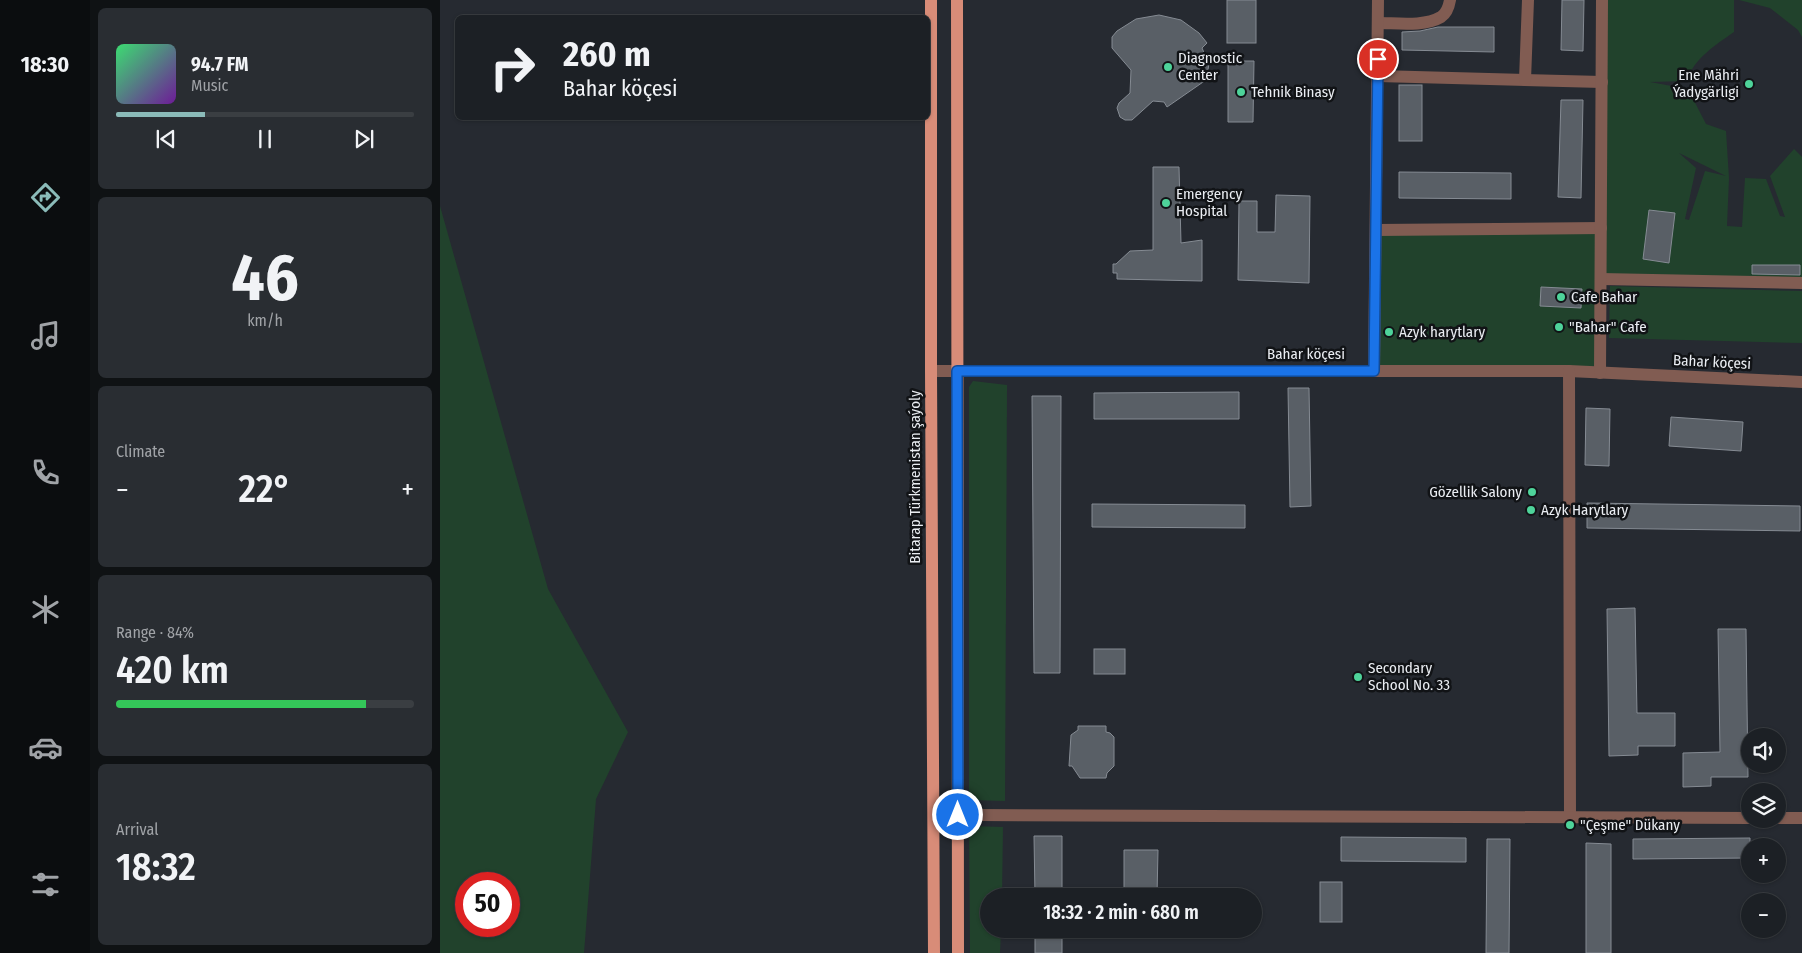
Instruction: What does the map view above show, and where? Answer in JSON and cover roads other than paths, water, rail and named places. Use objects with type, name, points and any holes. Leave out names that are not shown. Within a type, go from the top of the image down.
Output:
[{"type":"main road","name":"Bitarap Türkmenistan şaýoly","points":[[931,0],[934,953]]},
{"type":"main road","points":[[957,0],[958,953]]},
{"type":"street","points":[[1374,371],[1378,0]]},
{"type":"street","points":[[1378,23],[1424,22],[1442,16],[1448,9],[1450,0]]},
{"type":"street","points":[[1525,80],[1528,0]]},
{"type":"street","points":[[1600,373],[1602,0]]},
{"type":"street","points":[[1378,76],[1602,82]]},
{"type":"street","points":[[1376,230],[1601,228]]},
{"type":"street","points":[[1601,279],[1802,282]]},
{"type":"street","name":"Bahar köçesi","points":[[931,371],[1569,371],[1802,382]]},
{"type":"street","points":[[1569,371],[1570,817]]},
{"type":"street","points":[[976,815],[1741,818]]},
{"type":"street","points":[[1786,818],[1802,818]]},
{"type":"place","name":"Diagnostic Center","points":[[1168,67]]},
{"type":"place","name":"Ene Mähri Ýadygärligi","points":[[1749,84]]},
{"type":"place","name":"Tehnik Binasy","points":[[1241,92]]},
{"type":"place","name":"Emergency Hospital","points":[[1166,203]]},
{"type":"place","name":"Cafe Bahar","points":[[1561,297]]},
{"type":"place","name":"\"Bahar\" Cafe","points":[[1559,327]]},
{"type":"place","name":"Azyk harytlary","points":[[1389,332]]},
{"type":"place","name":"Gözellik Salony","points":[[1532,492]]},
{"type":"place","name":"Azyk Harytlary","points":[[1531,510]]},
{"type":"place","name":"Secondary School No. 33","points":[[1358,677]]},
{"type":"place","name":"\"Çeşme\" Dükany","points":[[1570,825]]}]
